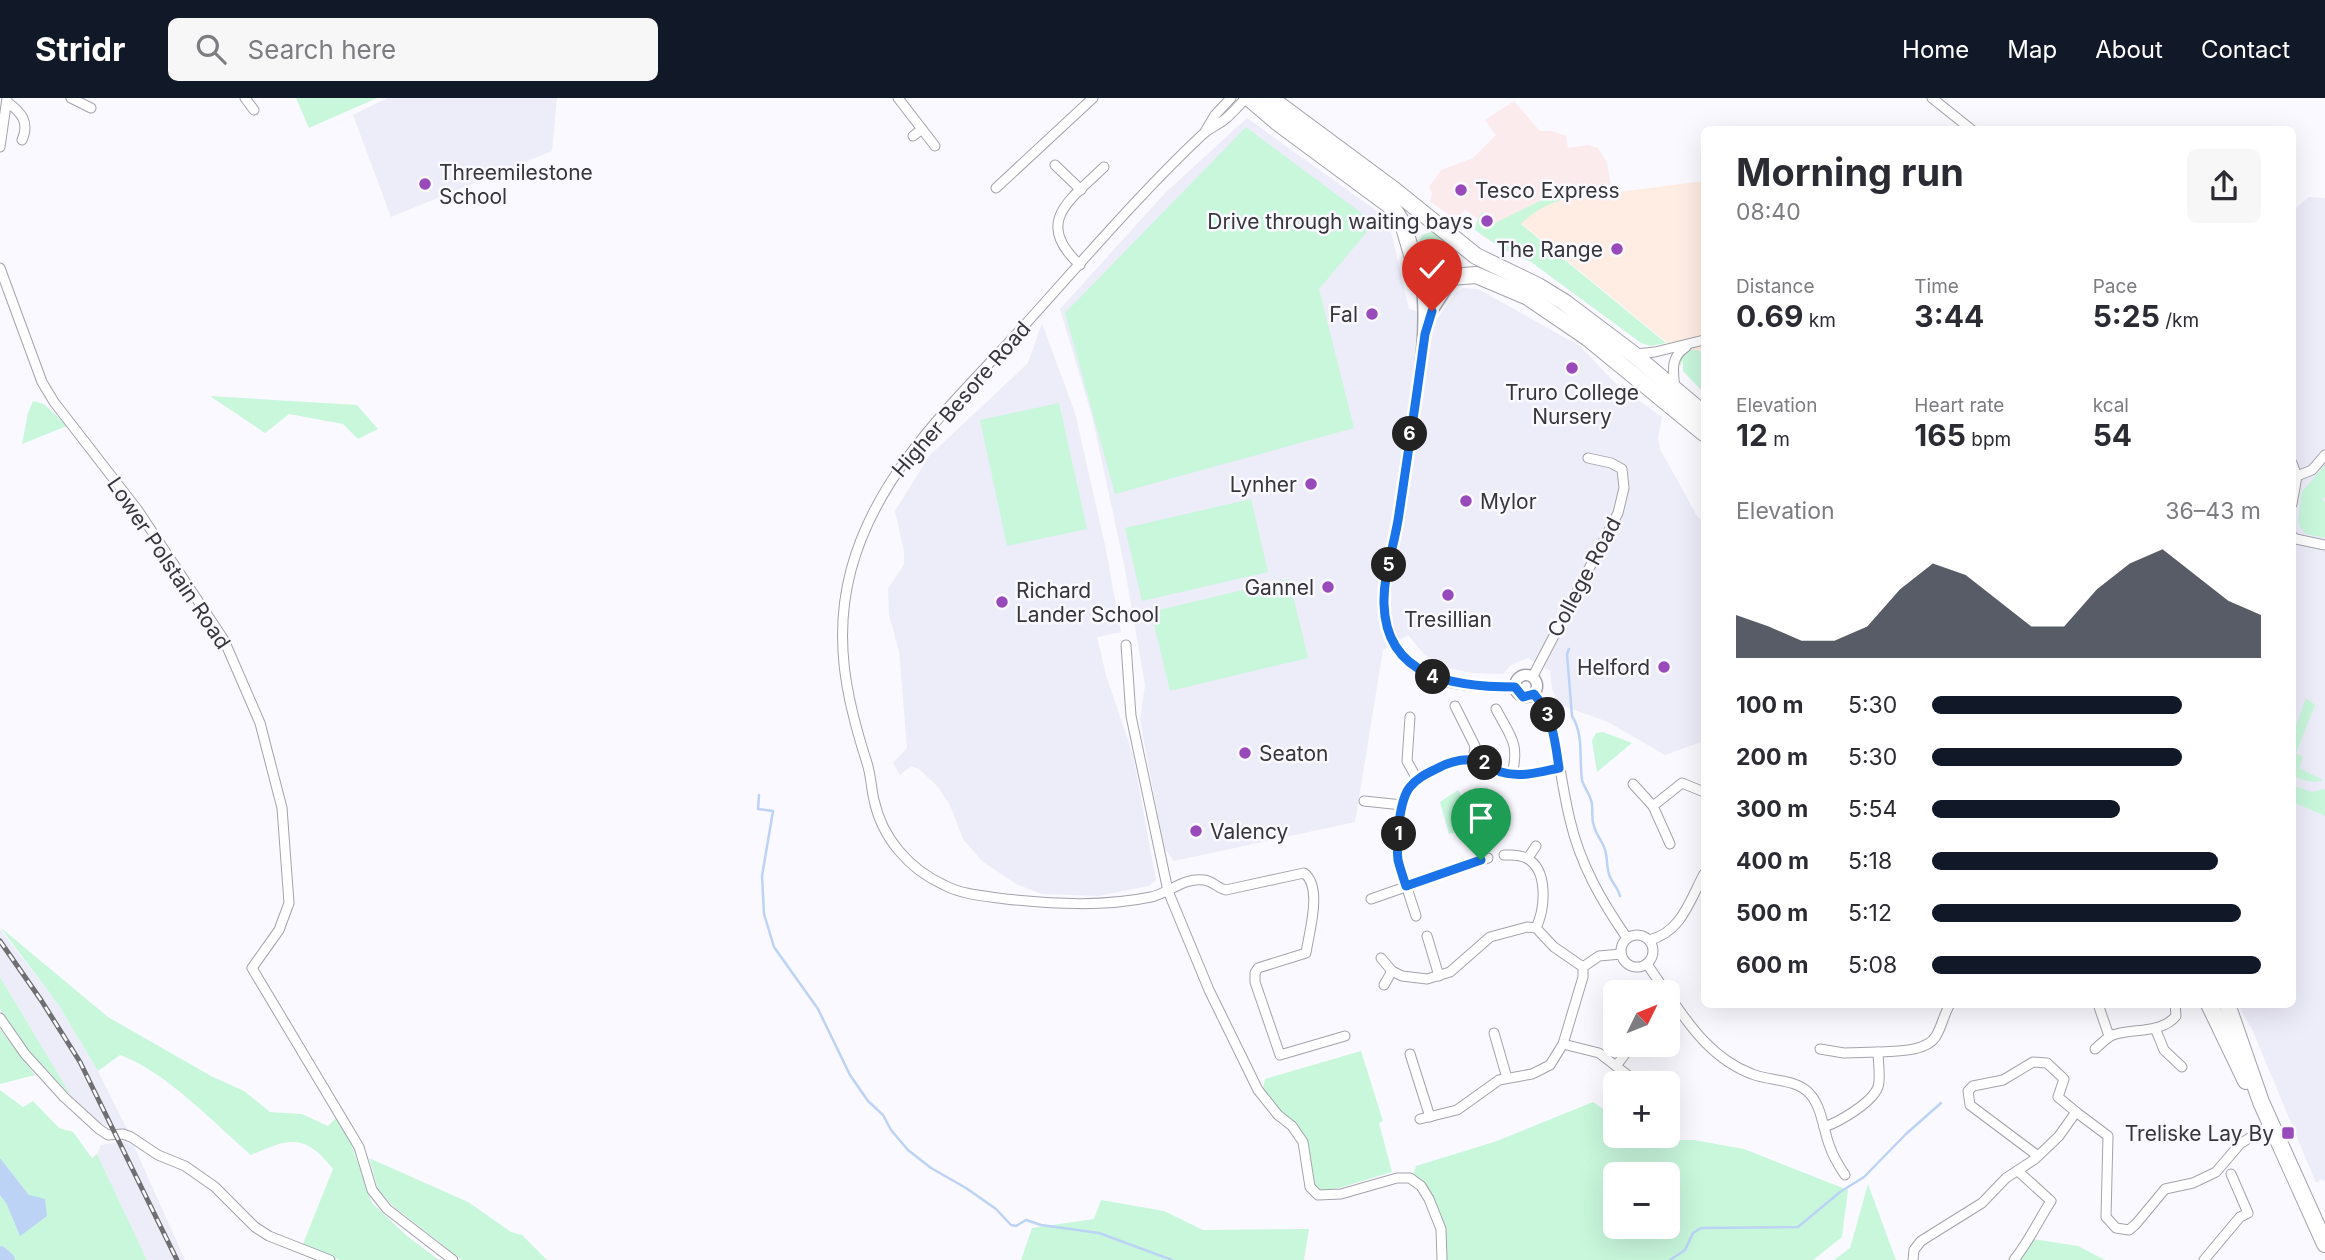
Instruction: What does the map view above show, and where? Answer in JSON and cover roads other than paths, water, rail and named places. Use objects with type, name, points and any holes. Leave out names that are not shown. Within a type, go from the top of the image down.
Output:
[{"type":"highway","points":[[1248,98],[1392,207],[1403,224],[1420,269],[1437,278],[1476,275],[1514,290],[1542,306],[1598,346],[1701,431]]},
{"type":"highway","points":[[1270,98],[1394,190],[1482,260],[1556,296],[1675,387],[1701,411]]},
{"type":"highway","points":[[1412,252],[1418,233],[1427,226],[1436,225]]},
{"type":"highway","points":[[1454,276],[1461,263],[1464,247]]},
{"type":"highway","points":[[2211,1008],[2243,1077],[2261,1102]]},
{"type":"highway","points":[[2228,1008],[2261,1102],[2325,1244]]},
{"type":"street","points":[[71,98],[92,108]]},
{"type":"street","points":[[245,98],[254,110]]},
{"type":"street","points":[[898,98],[935,146]]},
{"type":"street","points":[[996,188],[1093,98]]},
{"type":"street","name":"Higher Besore Road","points":[[1206,132],[1215,115],[1231,98]]},
{"type":"street","name":"Higher Besore Road","points":[[1248,98],[1223,121],[1206,132],[1080,265],[907,458],[879,500],[858,548],[847,590],[842,649],[847,696],[880,819],[902,855],[927,876],[946,887],[971,894],[1070,905],[1129,901],[1160,895],[1179,884],[1202,879],[1226,890],[1304,873],[1308,876],[1315,898],[1306,953],[1258,968],[1255,982],[1280,1055],[1345,1036]]},
{"type":"street","points":[[1932,98],[1967,126]]},
{"type":"street","points":[[7,100],[23,117],[26,131],[22,140]]},
{"type":"street","points":[[0,147],[7,100]]},
{"type":"street","points":[[913,135],[922,129]]},
{"type":"street","points":[[1055,165],[1081,190]]},
{"type":"street","points":[[1080,265],[1062,245],[1057,227],[1060,215],[1104,167]]},
{"type":"street","name":"Lower Polstain Road","points":[[0,268],[43,382],[54,402],[137,509],[224,640],[260,723],[282,807],[289,903],[279,930],[252,968],[359,1147],[372,1191],[387,1209],[453,1260]]},
{"type":"street","points":[[1420,269],[1425,334]]},
{"type":"street","points":[[1454,276],[1432,311],[1425,334],[1399,520],[1386,583],[1385,619],[1397,648],[1412,664],[1429,676],[1475,686],[1515,687]]},
{"type":"street","points":[[1633,354],[1653,353],[1701,342]]},
{"type":"street","points":[[1675,387],[1674,362],[1681,350],[1687,346]]},
{"type":"street","points":[[2296,481],[2297,476],[2312,470],[2325,455]]},
{"type":"street","name":"College Road","points":[[1533,676],[1608,536],[1622,502],[1622,470],[1588,458]]},
{"type":"street","points":[[2296,539],[2325,545]]},
{"type":"street","points":[[1126,645],[1131,716],[1168,891],[1209,990],[1258,1090],[1278,1115],[1292,1126],[1303,1142],[1310,1186],[1318,1195],[1341,1194],[1397,1178],[1410,1178],[1421,1186],[1441,1229],[1442,1260]]},
{"type":"street","points":[[1522,675],[1533,676],[1538,684],[1534,694],[1523,697],[1515,687],[1516,680],[1522,675]]},
{"type":"street","points":[[1534,694],[1551,723],[1569,818],[1581,857],[1600,895],[1627,938]]},
{"type":"street","points":[[1455,706],[1475,746],[1473,760]]},
{"type":"street","points":[[1496,709],[1514,743],[1517,755],[1512,774]]},
{"type":"street","points":[[1410,718],[1407,761],[1417,779]]},
{"type":"street","points":[[1416,916],[1398,860],[1402,805],[1405,794],[1417,779],[1457,760],[1473,760],[1500,772],[1512,774],[1529,775],[1559,768]]},
{"type":"street","points":[[1653,806],[1682,783],[1701,791]]},
{"type":"street","points":[[1633,784],[1653,806],[1670,844]]},
{"type":"street","points":[[1364,801],[1402,805]]},
{"type":"street","points":[[1528,858],[1536,846]]},
{"type":"street","points":[[1371,899],[1485,859],[1481,848]]},
{"type":"street","points":[[1504,855],[1528,858],[1540,876],[1542,907],[1536,928]]},
{"type":"street","points":[[1649,940],[1652,953],[1647,964],[1630,965],[1621,954],[1622,945],[1627,938],[1636,935],[1649,940],[1671,929],[1681,920],[1701,880]]},
{"type":"street","points":[[1381,958],[1392,971],[1416,979],[1439,975],[1460,965],[1490,937],[1514,929],[1536,928],[1554,947],[1583,967]]},
{"type":"street","points":[[1427,936],[1439,975]]},
{"type":"street","points":[[1583,967],[1600,956],[1621,954]]},
{"type":"street","points":[[1647,964],[1658,980]]},
{"type":"street","points":[[1410,1054],[1425,1118],[1457,1110],[1499,1080],[1543,1071],[1557,1057],[1563,1044],[1583,977],[1583,967]]},
{"type":"street","points":[[1384,985],[1392,971]]},
{"type":"street","points":[[1820,1049],[1844,1053],[1900,1051],[1930,1043],[1935,1038],[1948,1008]]},
{"type":"street","points":[[2099,1008],[2108,1033],[2112,1035]]},
{"type":"street","points":[[2095,1049],[2112,1035],[2171,1023],[2176,1016],[2175,1008]]},
{"type":"street","points":[[1680,1010],[1711,1049],[1732,1064],[1753,1074],[1797,1085],[1807,1091],[1814,1099],[1835,1159],[1845,1175]]},
{"type":"street","points":[[0,1018],[25,1054],[64,1097],[99,1129],[108,1135],[123,1134],[131,1137],[158,1155],[184,1166],[215,1187],[255,1227],[269,1236],[330,1260]]},
{"type":"street","points":[[2155,1028],[2164,1050],[2182,1067]]},
{"type":"street","points":[[1494,1032],[1507,1078]]},
{"type":"street","points":[[1563,1044],[1599,1053],[1622,1071]]},
{"type":"street","points":[[1824,1127],[1844,1119],[1875,1092],[1879,1084],[1878,1052]]},
{"type":"street","points":[[1616,1066],[1623,1057]]},
{"type":"street","points":[[2038,1156],[1970,1105],[1968,1091],[1973,1086],[2003,1080],[2034,1062],[2047,1063],[2062,1075],[2064,1079],[2058,1097],[2108,1136],[2106,1217],[2116,1228],[2129,1230],[2165,1189],[2193,1183],[2216,1172],[2240,1144],[2271,1124]]},
{"type":"street","points":[[1913,1260],[1914,1250],[1921,1241],[1982,1203],[2006,1178],[2019,1172],[2059,1136],[2076,1112]]},
{"type":"street","points":[[2014,1260],[2035,1232],[2036,1222],[2051,1201],[2019,1172]]},
{"type":"street","points":[[2204,1260],[2240,1217],[2248,1213],[2231,1174]]},
{"type":"water","points":[[0,1158],[29,1195],[45,1199],[47,1216],[20,1236],[0,1195]]},
{"type":"waterway","points":[[1569,649],[1567,654],[1572,716],[1580,739],[1582,780],[1592,802],[1593,823],[1605,850],[1609,874],[1620,896]]},
{"type":"waterway","points":[[759,795],[758,809],[773,811],[762,876],[764,914],[774,947],[818,1009],[850,1075],[908,1150],[931,1168],[996,1209],[1011,1225],[1016,1226],[1026,1220],[1041,1225],[1099,1233],[1172,1260]]},
{"type":"waterway","points":[[1670,1260],[1685,1250],[1693,1233],[1701,1228],[1798,1227],[1840,1192],[1864,1177],[1941,1103]]},
{"type":"waterway","points":[[0,1254],[7,1260]]},
{"type":"railway","points":[[0,941],[80,1062],[177,1260]]},
{"type":"place","name":"Threemilestone School","points":[[425,184]]},
{"type":"place","name":"Tesco Express","points":[[1461,190]]},
{"type":"place","name":"Drive through waiting bays","points":[[1487,221]]},
{"type":"place","name":"The Range","points":[[1617,249]]},
{"type":"place","name":"Fal","points":[[1372,314]]},
{"type":"place","name":"Truro College Nursery","points":[[1572,368]]},
{"type":"place","name":"Lynher","points":[[1311,484]]},
{"type":"place","name":"Mylor","points":[[1466,501]]},
{"type":"place","name":"Gannel","points":[[1328,587]]},
{"type":"place","name":"Tresillian","points":[[1448,595]]},
{"type":"place","name":"Richard Lander School","points":[[1002,602]]},
{"type":"place","name":"Helford","points":[[1664,667]]},
{"type":"place","name":"Seaton","points":[[1245,753]]},
{"type":"place","name":"Valency","points":[[1196,831]]},
{"type":"place","name":"Treliske Lay By","points":[[2288,1133]]}]
